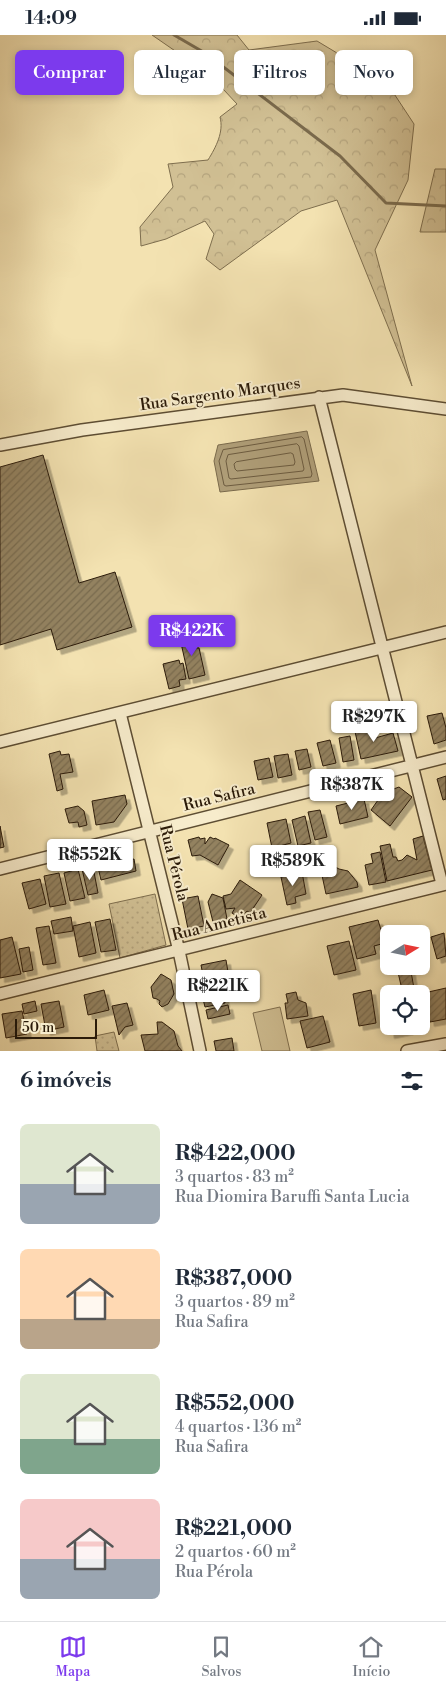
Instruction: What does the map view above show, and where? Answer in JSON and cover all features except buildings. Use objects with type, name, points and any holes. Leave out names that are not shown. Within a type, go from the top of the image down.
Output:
[{"type":"street","name":"Rua Sargento Marques","points":[[0,445],[82,430],[343,395],[446,409]]},
{"type":"street","points":[[319,397],[444,884]]},
{"type":"street","points":[[0,742],[446,632]]},
{"type":"street","name":"Rua Pérola","points":[[120,713],[179,951],[200,1051]]},
{"type":"street","name":"Rua Safira","points":[[0,869],[446,757]]},
{"type":"street","name":"Rua Ametista","points":[[0,995],[444,884]]},
{"type":"street","points":[[407,1051],[446,1044]]},
{"type":"green space","points":[[152,35],[237,35],[249,50],[317,41],[335,52],[335,95],[395,95],[414,124],[408,180],[375,250],[412,386],[337,200],[301,211],[220,270],[206,259],[214,234],[205,221],[166,239],[141,246],[140,227],[173,187],[168,164],[208,160],[220,134],[220,117],[237,104],[224,90],[224,50],[174,50]]},
{"type":"green space","points":[[435,169],[446,169],[446,232],[420,232]]},
{"type":"green space","points":[[155,894],[166,945],[120,958],[109,904]]},
{"type":"green space","points":[[280,1007],[290,1051],[262,1051],[253,1013]]},
{"type":"green space","points":[[114,1032],[119,1051],[97,1051],[95,1036]]},
{"type":"water","points":[[307,431],[319,481],[220,492],[214,461],[218,445]]},
{"type":"waterway","points":[[174,35],[205,53],[340,156],[386,203],[446,206]]}]
